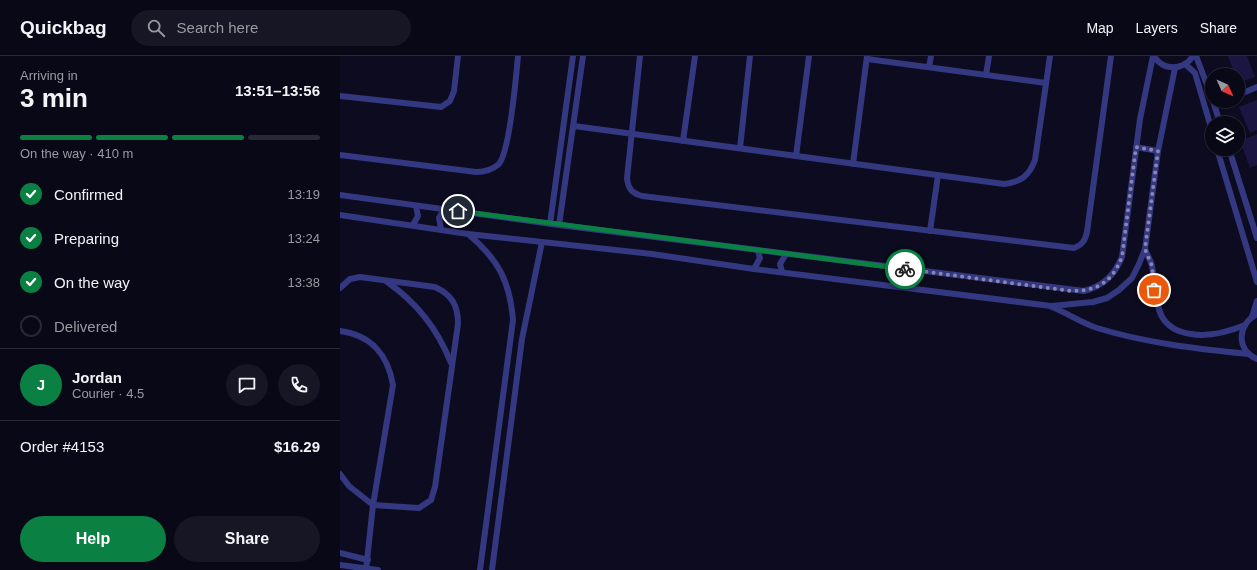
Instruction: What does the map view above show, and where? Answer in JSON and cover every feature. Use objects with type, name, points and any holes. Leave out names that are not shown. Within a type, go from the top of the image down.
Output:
[{"type":"street","points":[[340,96],[441,107],[450,101],[454,90],[458,56]]},
{"type":"street","points":[[340,156],[476,172],[493,169],[499,163],[506,148],[518,56]]},
{"type":"street","points":[[550,224],[573,56]]},
{"type":"street","points":[[559,225],[583,56]]},
{"type":"street","points":[[640,56],[627,178],[628,187],[634,193],[1074,248],[1081,245],[1085,240],[1087,232],[1111,56]]},
{"type":"street","points":[[683,141],[695,56]]},
{"type":"street","points":[[740,148],[750,56]]},
{"type":"street","points":[[796,156],[810,56]]},
{"type":"street","points":[[929,67],[931,56]]},
{"type":"street","points":[[986,75],[989,56]]},
{"type":"street","points":[[574,126],[1004,184],[1015,183],[1024,178],[1032,170],[1036,160],[1050,56]]},
{"type":"street","points":[[1153,56],[1164,66],[1175,68],[1185,64],[1192,56]]},
{"type":"street","points":[[340,196],[1071,291],[1084,291],[1096,288],[1107,281],[1115,272],[1122,257],[1136,147],[1153,56]]},
{"type":"street","points":[[1196,56],[1205,77]]},
{"type":"street","points":[[853,164],[867,58],[1046,83]]},
{"type":"street","points":[[1185,64],[1194,73],[1207,116]]},
{"type":"street","points":[[340,215],[441,228],[468,234],[652,254],[754,269],[1051,306],[1094,302],[1107,298],[1119,290],[1132,278],[1145,249],[1158,151],[1175,68]]},
{"type":"street","points":[[1245,92],[1257,88]]},
{"type":"street","points":[[1136,147],[1158,151]]},
{"type":"street","points":[[1219,156],[1257,282]]},
{"type":"street","points":[[1231,156],[1257,238]]},
{"type":"street","points":[[930,231],[938,175]]},
{"type":"street","points":[[555,185],[565,187]]},
{"type":"street","points":[[413,225],[418,216],[416,206]]},
{"type":"street","points":[[441,228],[439,218],[444,209]]},
{"type":"street","points":[[468,234],[484,247],[496,262],[506,280],[512,300],[513,320],[480,570]]},
{"type":"street","points":[[492,570],[522,339],[542,242]]},
{"type":"street","points":[[1145,249],[1152,266],[1154,290],[1162,317],[1168,326],[1179,332],[1203,336],[1236,329],[1245,325],[1255,316],[1257,301]]},
{"type":"street","points":[[754,269],[760,258],[758,251]]},
{"type":"street","points":[[782,272],[781,261],[786,254]]},
{"type":"street","points":[[340,288],[350,279],[360,277],[435,287],[446,292],[454,301],[458,312],[458,324],[435,487],[431,500],[419,508],[373,505],[360,497],[340,474]]},
{"type":"street","points":[[384,280],[414,303],[433,325],[444,344],[452,364]]},
{"type":"street","points":[[1051,306],[1095,328],[1179,347],[1248,354],[1257,359]]},
{"type":"street","points":[[1245,325],[1241,340],[1248,354]]},
{"type":"street","points":[[340,331],[363,337],[375,346],[384,357],[390,370],[392,385],[391,399],[373,505],[366,569]]},
{"type":"street","points":[[340,553],[368,560]]},
{"type":"street","points":[[340,565],[378,570]]},
{"type":"building","points":[[1228,56],[1247,56],[1255,77],[1245,81],[1245,68],[1232,68]]},
{"type":"building","points":[[1257,100],[1257,130],[1250,133],[1245,121],[1245,116],[1243,116],[1239,108],[1245,108],[1245,105]]},
{"type":"building","points":[[1257,134],[1257,165],[1250,168],[1245,154],[1245,139]]},
{"type":"way so far","points":[[905,269],[1071,291],[1084,291],[1096,288],[1107,281],[1115,272],[1122,257],[1136,147],[1158,151],[1145,249],[1152,266],[1154,290]]},
{"type":"route","points":[[458,211],[905,269]]}]
